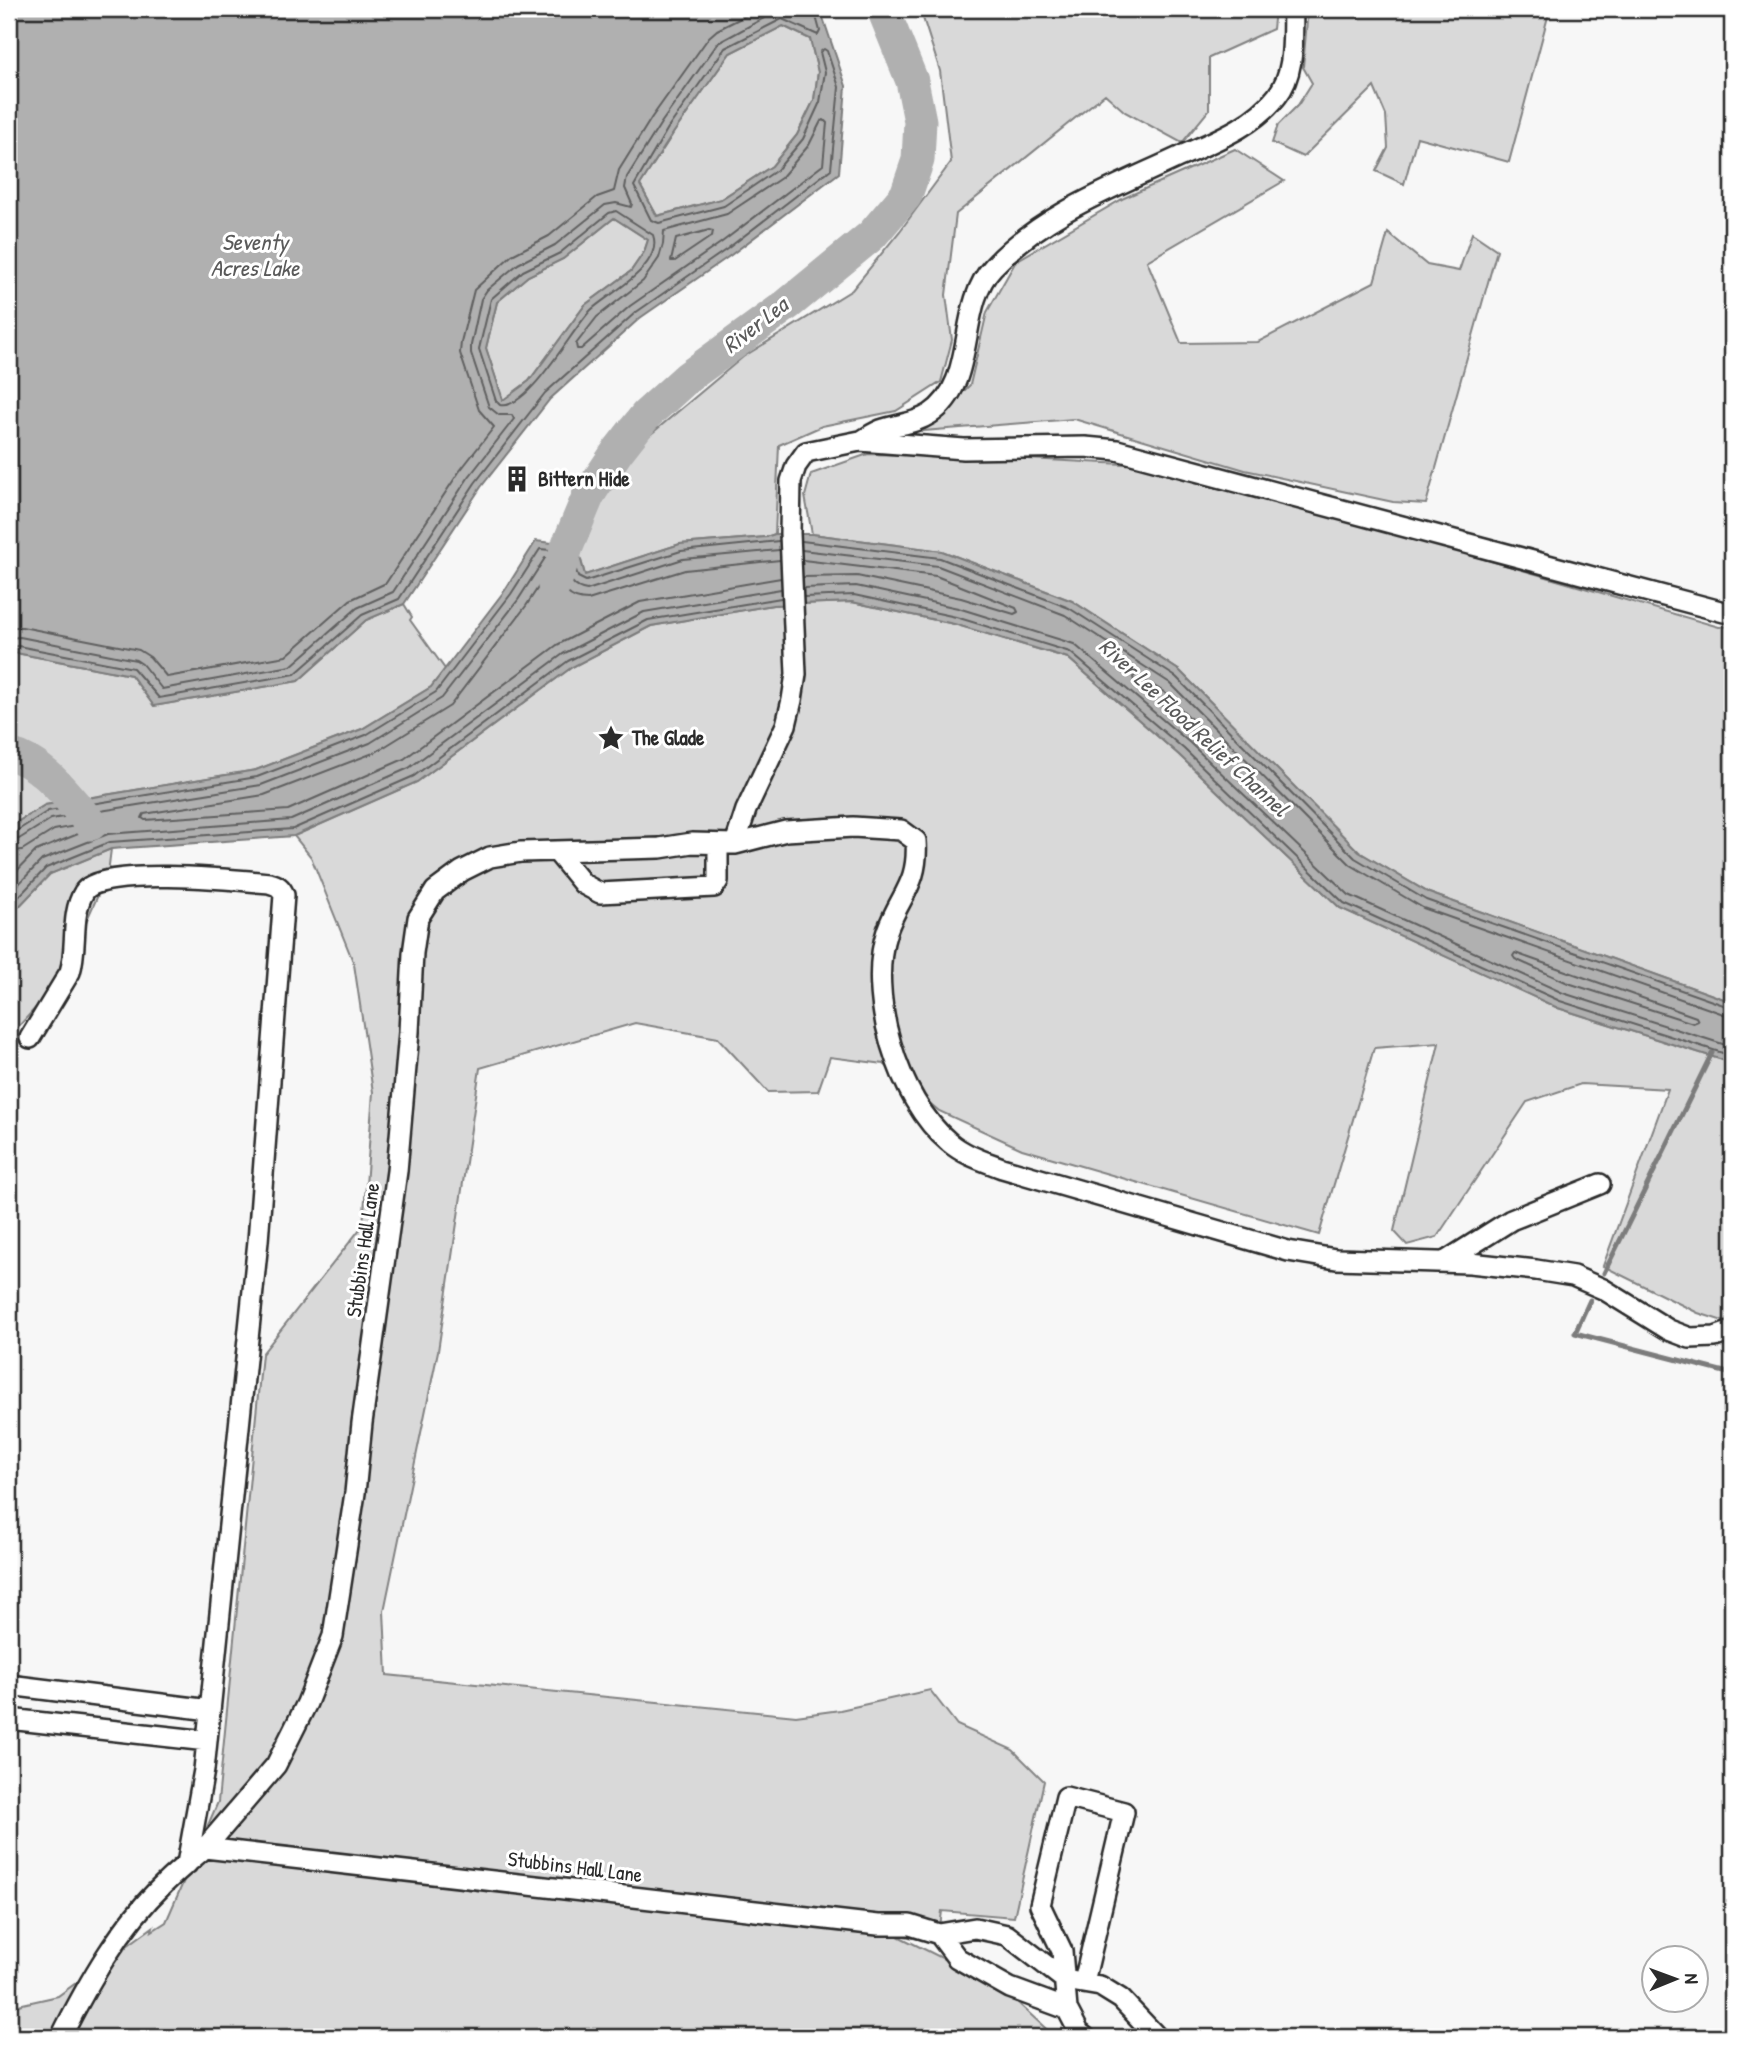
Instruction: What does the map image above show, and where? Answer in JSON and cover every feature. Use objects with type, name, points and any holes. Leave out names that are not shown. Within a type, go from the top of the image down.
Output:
[{"type":"lane","points":[[556,851],[583,884],[600,892],[713,887],[718,881],[726,844],[746,810],[786,725],[796,674],[790,533],[791,481],[796,466],[806,452],[860,441],[882,430],[930,414],[941,404],[954,386],[962,366],[974,302],[990,269],[1021,239],[1118,186],[1225,136],[1254,118],[1278,95],[1290,69],[1293,9]]},
{"type":"lane","points":[[860,441],[964,449],[1085,447],[1117,450],[1531,562],[1724,612],[1732,610]]},
{"type":"lane","name":"Stubbins Hall Lane","points":[[61,2037],[83,1993],[120,1936],[162,1885],[205,1848],[276,1765],[307,1703],[332,1636],[355,1493],[362,1423],[397,1171],[418,918],[435,891],[462,871],[491,858],[522,852],[660,848],[692,843],[726,844],[786,831],[853,827],[901,830],[916,841],[917,861],[910,887],[887,930],[882,956],[884,1017],[900,1071],[913,1096],[949,1142],[975,1158],[1002,1168],[1288,1251],[1349,1259],[1446,1261]]},
{"type":"lane","points":[[30,1038],[70,972],[79,905],[84,891],[92,883],[152,877],[210,877],[269,883],[282,890],[284,895],[258,1241],[204,1770],[187,1864]]},
{"type":"lane","points":[[1446,1261],[1511,1220],[1600,1184]]},
{"type":"lane","points":[[1446,1261],[1573,1276],[1603,1289],[1668,1330],[1690,1338],[1715,1337],[1732,1331]]},
{"type":"lane","points":[[9,1685],[210,1710]]},
{"type":"lane","points":[[9,1719],[207,1741]]},
{"type":"lane","points":[[1074,1981],[1040,1905],[1066,1797],[1124,1812],[1067,2009],[1079,2032],[1085,2037]]},
{"type":"lane","name":"Stubbins Hall Lane","points":[[205,1848],[878,1925],[910,1925],[939,1934]]},
{"type":"lane","points":[[1067,2009],[1010,1988],[957,1958],[939,1934],[975,1928],[1007,1935],[1074,1981],[1100,1986],[1121,1999],[1157,2037]]},
{"type":"shaded area","points":[[910,9],[1275,9],[1273,29],[1209,58],[1209,110],[1182,143],[1125,112],[1105,94],[956,214],[946,295],[952,340],[941,382],[896,411],[822,426],[779,445],[775,534],[680,544],[585,575],[577,546],[632,450],[743,357],[852,290],[951,162],[940,71],[923,18]]},
{"type":"shaded area","points":[[1308,9],[1550,9],[1509,162],[1417,137],[1404,184],[1376,171],[1388,148],[1386,115],[1374,87],[1303,157],[1272,143],[1278,125],[1298,105],[1312,83],[1303,67]]},
{"type":"shaded area","points":[[783,26],[810,39],[818,72],[814,100],[797,135],[772,166],[721,199],[657,216],[640,185],[674,132],[730,53]]},
{"type":"shaded area","points":[[1235,149],[1284,181],[1147,261],[1181,343],[1258,342],[1374,282],[1388,233],[1427,265],[1459,271],[1472,233],[1497,250],[1426,504],[1393,502],[1245,470],[1074,419],[923,431],[970,385],[987,312],[1016,261],[1124,198]]},
{"type":"shaded area","points":[[614,218],[648,240],[644,252],[631,271],[585,305],[529,381],[503,401],[486,348],[497,302],[528,276],[563,259]]},
{"type":"shaded area","points":[[868,454],[1144,465],[1342,518],[1719,627],[1732,626],[1732,1002],[1429,893],[1359,852],[1180,671],[1072,601],[942,551],[812,534],[805,496],[811,474]]},
{"type":"shaded area","points":[[852,602],[954,624],[1068,658],[1179,755],[1340,908],[1558,1008],[1732,1063],[1732,1324],[1698,1313],[1603,1266],[1668,1089],[1581,1084],[1527,1102],[1437,1237],[1407,1245],[1394,1231],[1439,1043],[1374,1048],[1319,1235],[1022,1149],[939,1111],[884,1064],[830,1057],[818,1091],[768,1092],[718,1038],[635,1023],[480,1068],[438,1351],[384,1611],[387,1675],[796,1716],[840,1710],[930,1690],[957,1725],[1013,1750],[1044,1781],[1014,1917],[942,1911],[938,1943],[894,1934],[978,1976],[1017,2002],[1055,2037],[9,2037],[9,2007],[58,1996],[153,1927],[152,1931],[166,1922],[218,1802],[262,1354],[363,1225],[373,1092],[354,964],[311,857],[294,836],[417,782],[572,667],[651,626],[773,605]]},
{"type":"shaded area","points":[[404,604],[412,617],[410,620],[445,669],[431,687],[362,729],[256,770],[45,805],[9,827],[9,654],[16,653],[131,675],[154,706],[298,681],[366,620]]},
{"type":"shaded area","points":[[111,849],[108,873],[59,982],[9,1037],[9,917],[50,874]]},
{"type":"water","name":"Seventy Acres Lake","points":[[9,9],[820,9],[846,86],[839,173],[731,255],[640,318],[550,399],[481,487],[404,604],[366,620],[298,681],[154,706],[131,675],[16,653],[9,654]],"holes":[[[783,26],[810,39],[818,72],[814,100],[797,135],[772,166],[721,199],[657,216],[640,185],[674,132],[730,53]],[[614,218],[648,240],[644,252],[631,271],[585,305],[529,381],[503,400],[486,348],[497,302],[528,276],[563,259]]]},
{"type":"water","name":"River Lee Flood Relief Channel","points":[[775,534],[812,534],[942,551],[1072,601],[1180,671],[1359,852],[1429,893],[1732,1002],[1732,1063],[1558,1008],[1340,908],[1179,755],[1068,658],[954,624],[852,602],[773,605],[651,626],[572,667],[417,782],[294,836],[111,849],[50,874],[9,917],[9,827],[45,805],[256,770],[362,729],[431,687],[505,590],[536,541],[577,546],[585,575],[680,544]]},
{"type":"waterway","name":"River Lea","points":[[554,586],[589,494],[646,415],[688,377],[788,304],[872,235],[906,195],[918,160],[920,121],[912,81],[883,9]]},
{"type":"waterway","points":[[9,754],[22,758],[44,773],[91,824]]},
{"type":"waterway","points":[[1604,1273],[1712,1053]]},
{"type":"waterway","points":[[1590,1300],[1575,1333],[1732,1374]]},
{"type":"place","name":"Bittern Hide","points":[[517,479]]},
{"type":"place","name":"The Glade","points":[[611,738]]}]
